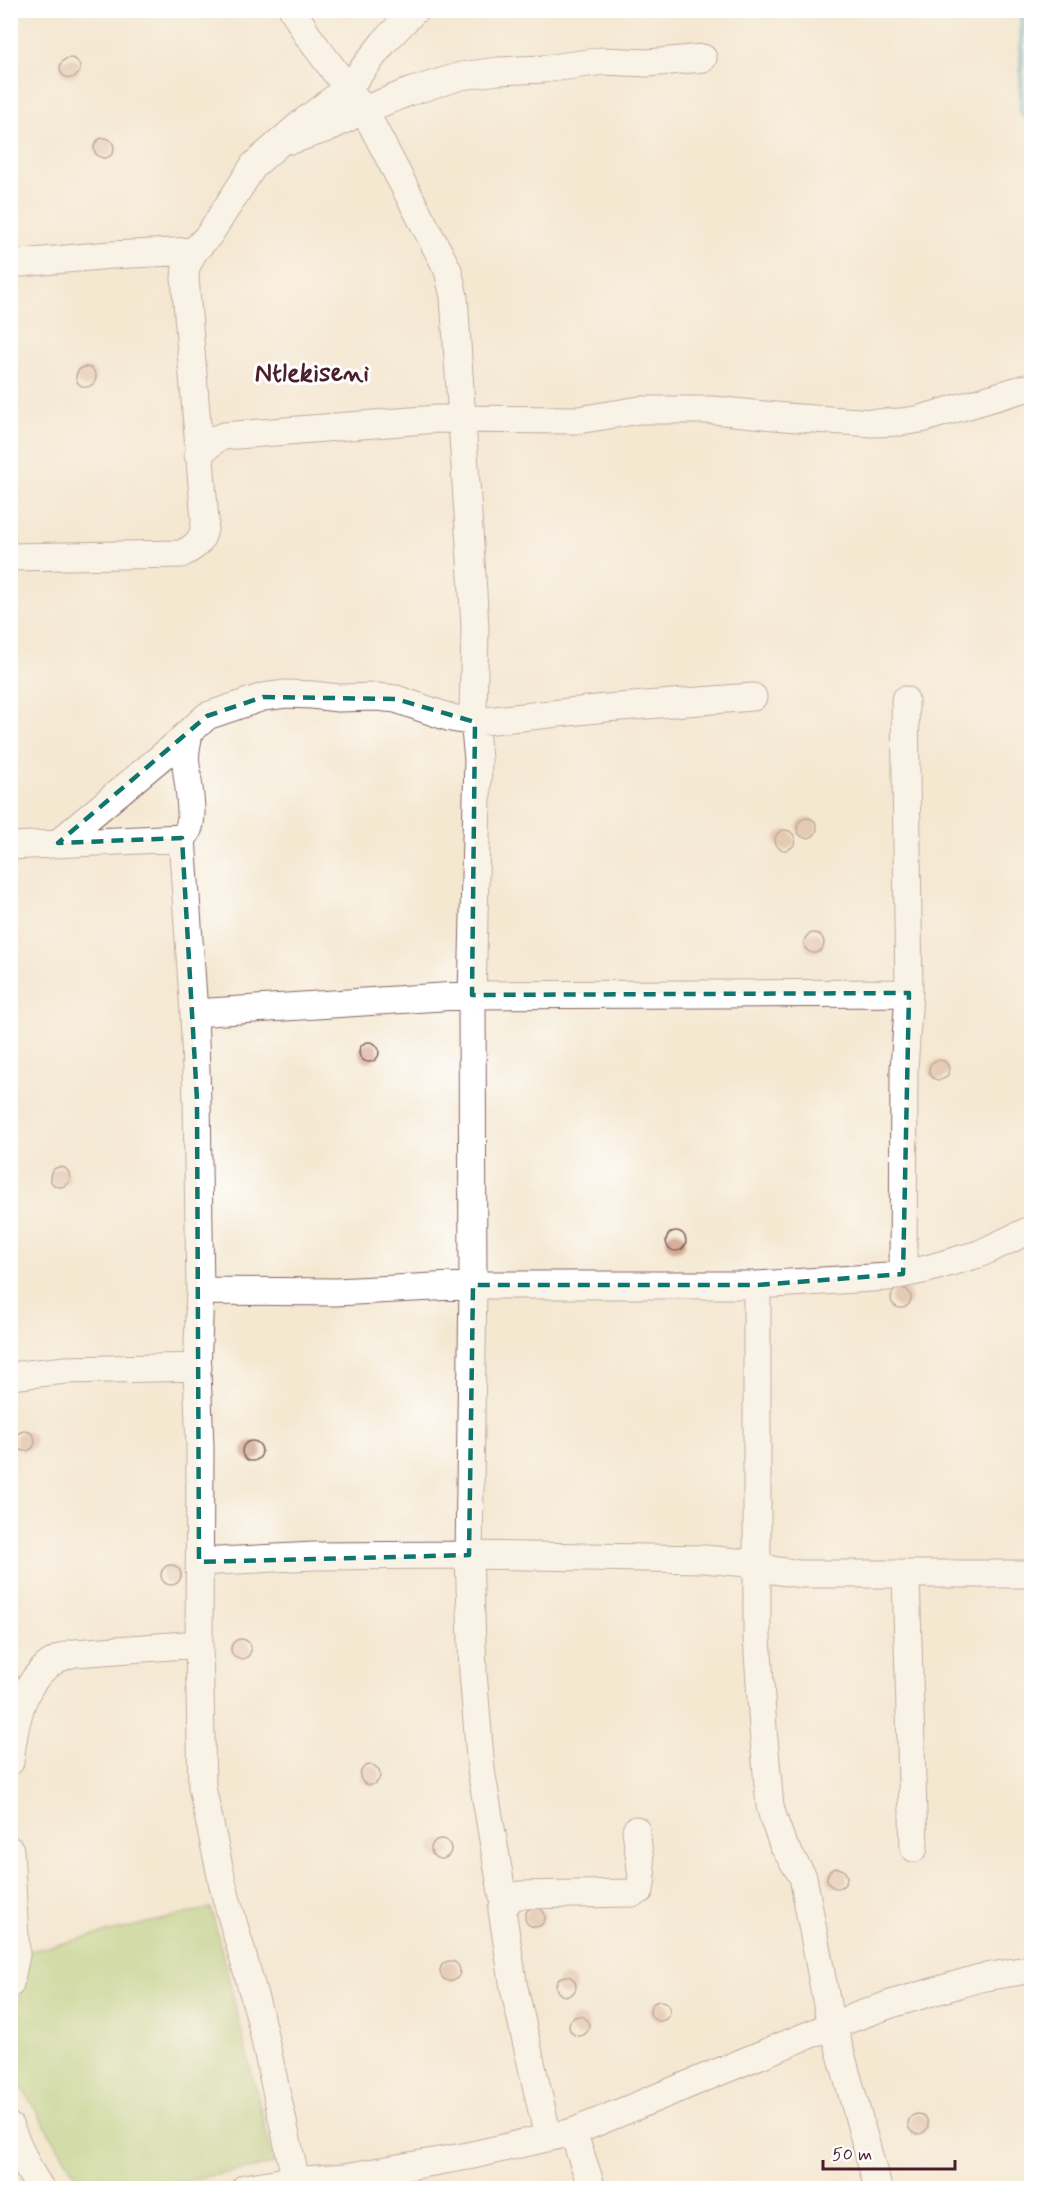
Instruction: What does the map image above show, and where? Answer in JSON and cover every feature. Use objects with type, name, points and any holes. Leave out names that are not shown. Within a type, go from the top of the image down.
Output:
[{"type":"street","points":[[293,10],[308,36],[364,110],[426,225],[452,282],[458,332],[461,420],[475,629],[475,722],[478,759],[471,995],[473,1285],[469,1555],[479,1759],[504,1904],[501,1915],[514,1988],[560,2134],[592,2188]]},
{"type":"street","points":[[10,556],[181,554],[198,544],[205,530],[186,267],[194,251],[209,235],[254,165],[348,87],[384,42],[416,10]]},
{"type":"street","points":[[274,147],[328,128],[364,110],[409,92],[461,76],[603,61],[648,63],[703,58]]},
{"type":"street","points":[[10,264],[111,255],[194,251]]},
{"type":"street","points":[[198,455],[216,439],[224,436],[437,419],[578,420],[640,410],[713,410],[873,423],[901,422],[921,419],[1026,388]]},
{"type":"street","points":[[58,843],[207,716],[263,697],[285,694],[396,699],[450,718],[475,722],[606,708],[753,697]]},
{"type":"street","points":[[903,1274],[904,1070],[909,993],[905,700]]},
{"type":"street","points":[[10,846],[182,838],[188,832],[191,822],[185,764],[190,731]]},
{"type":"street","points":[[182,838],[194,1013],[197,1100],[200,1291],[199,1644],[202,1787],[230,1911],[305,2183]]},
{"type":"street","points":[[194,1013],[471,995],[909,993]]},
{"type":"street","points":[[200,1291],[336,1292],[473,1285],[757,1285],[888,1277],[979,1254],[1032,1229]]},
{"type":"street","points":[[757,1285],[758,1656],[770,1806],[780,1839],[803,1877],[832,2025],[878,2188]]},
{"type":"street","points":[[10,1376],[66,1370],[198,1367]]},
{"type":"street","points":[[199,1562],[314,1556],[469,1555],[704,1559],[758,1564],[772,1570],[800,1574],[1032,1574]]},
{"type":"street","points":[[906,1575],[914,1848]]},
{"type":"street","points":[[10,1762],[13,1736],[24,1697],[38,1673],[59,1656],[199,1644]]},
{"type":"street","points":[[504,1904],[511,1897],[519,1895],[633,1893],[639,1890],[642,1877],[636,1830]]},
{"type":"street","points":[[10,1850],[16,1954],[10,1984]]},
{"type":"street","points":[[245,2188],[305,2183],[468,2156],[560,2134],[832,2025],[891,2004],[980,1978],[1032,1969]]},
{"type":"street","points":[[10,2127],[33,2182]]},
{"type":"highlighted area","points":[[263,697],[396,699],[475,722],[472,995],[909,993],[903,1274],[757,1285],[473,1285],[469,1555],[199,1562],[197,1100],[182,838],[58,843],[207,716]]},
{"type":"green space","points":[[211,1908],[274,2164],[145,2188],[83,2188],[12,2071],[25,1952]]},
{"type":"building","points":[[70,58],[77,61],[80,68],[77,75],[70,78],[63,75],[60,68],[63,61]]},
{"type":"building","points":[[104,138],[111,141],[114,148],[111,155],[104,158],[97,155],[94,148],[97,141]]},
{"type":"building","points":[[86,367],[93,370],[96,377],[93,384],[86,387],[79,384],[76,377],[79,370]]},
{"type":"building","points":[[807,818],[814,821],[817,828],[814,835],[807,838],[800,835],[797,828],[800,821]]},
{"type":"building","points":[[785,830],[792,833],[795,840],[792,847],[785,850],[778,847],[775,840],[778,833]]},
{"type":"building","points":[[814,933],[821,936],[824,943],[821,950],[814,953],[807,950],[804,943],[807,936]]},
{"type":"building","points":[[369,1042],[376,1045],[379,1052],[376,1059],[369,1062],[362,1059],[359,1052],[362,1045]]},
{"type":"building","points":[[939,1060],[946,1063],[949,1070],[946,1077],[939,1080],[932,1077],[929,1070],[932,1063]]},
{"type":"building","points":[[60,1167],[67,1170],[70,1177],[67,1184],[60,1187],[53,1184],[50,1177],[53,1170]]},
{"type":"building","points":[[676,1231],[683,1234],[686,1241],[683,1248],[676,1251],[669,1248],[666,1241],[669,1234]]},
{"type":"building","points":[[901,1288],[908,1291],[911,1298],[908,1305],[901,1308],[894,1305],[891,1298],[894,1291]]},
{"type":"building","points":[[25,1431],[32,1434],[35,1441],[32,1448],[25,1451],[18,1448],[15,1441],[18,1434]]},
{"type":"building","points":[[252,1441],[259,1444],[262,1451],[259,1458],[252,1461],[245,1458],[242,1451],[245,1444]]},
{"type":"building","points":[[171,1565],[178,1568],[181,1575],[178,1582],[171,1585],[164,1582],[161,1575],[164,1568]]},
{"type":"building","points":[[241,1639],[248,1642],[251,1649],[248,1656],[241,1659],[234,1656],[231,1649],[234,1642]]},
{"type":"building","points":[[370,1765],[377,1768],[380,1775],[377,1782],[370,1785],[363,1782],[360,1775],[363,1768]]},
{"type":"building","points":[[441,1839],[448,1842],[451,1849],[448,1856],[441,1859],[434,1856],[431,1849],[434,1842]]},
{"type":"building","points":[[837,1868],[844,1871],[847,1878],[844,1885],[837,1888],[830,1885],[827,1878],[830,1871]]},
{"type":"building","points":[[535,1907],[542,1910],[545,1917],[542,1924],[535,1927],[528,1924],[525,1917],[528,1910]]},
{"type":"building","points":[[450,1961],[457,1964],[460,1971],[457,1978],[450,1981],[443,1978],[440,1971],[443,1964]]},
{"type":"building","points":[[566,1976],[573,1979],[576,1986],[573,1993],[566,1996],[559,1993],[556,1986],[559,1979]]},
{"type":"building","points":[[660,2001],[667,2004],[670,2011],[667,2018],[660,2021],[653,2018],[650,2011],[653,2004]]},
{"type":"building","points":[[579,2016],[586,2019],[589,2026],[586,2033],[579,2036],[572,2033],[569,2026],[572,2019]]},
{"type":"building","points":[[918,2114],[925,2117],[928,2124],[925,2131],[918,2134],[911,2131],[908,2124],[911,2117]]},
{"type":"waterway","points":[[1022,10],[1021,113],[1032,124]]},
{"type":"district","name":"Ntlekiseni","points":[[312,374]]}]
